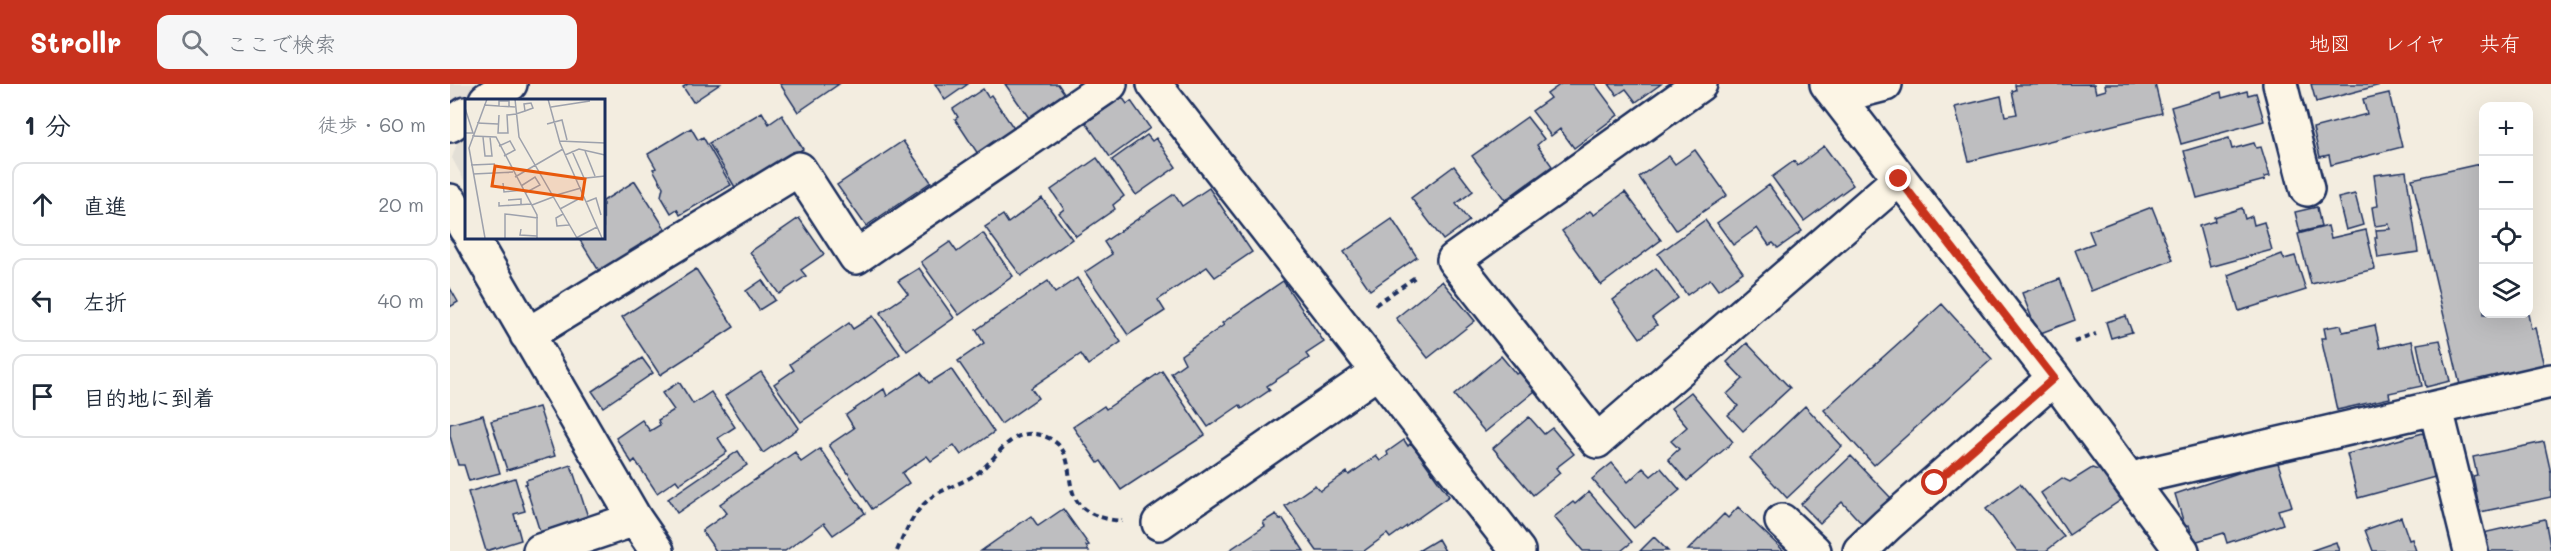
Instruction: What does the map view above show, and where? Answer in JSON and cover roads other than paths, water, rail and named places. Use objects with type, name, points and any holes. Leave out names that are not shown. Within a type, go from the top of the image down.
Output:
[{"type":"street","points":[[488,99],[510,84]]},
{"type":"street","points":[[527,335],[799,169],[856,257],[1110,84]]},
{"type":"street","points":[[1154,84],[1518,551]]},
{"type":"street","points":[[1700,84],[1454,260],[1597,441],[1899,179]]},
{"type":"street","points":[[1834,93],[1858,91],[1885,84]]},
{"type":"street","points":[[2280,84],[2307,189]]},
{"type":"street","points":[[1834,93],[2054,378],[2181,551]]},
{"type":"street","points":[[450,126],[465,115]]},
{"type":"street","points":[[450,201],[465,228]]},
{"type":"street","points":[[472,238],[635,519],[657,551]]},
{"type":"street","points":[[1159,523],[1377,372]]},
{"type":"street","points":[[1860,551],[2054,378]]},
{"type":"street","points":[[2131,481],[2146,475],[2551,381]]},
{"type":"street","points":[[2436,409],[2471,551]]},
{"type":"street","points":[[540,551],[635,519]]},
{"type":"street","points":[[1782,521],[1814,551]]}]
